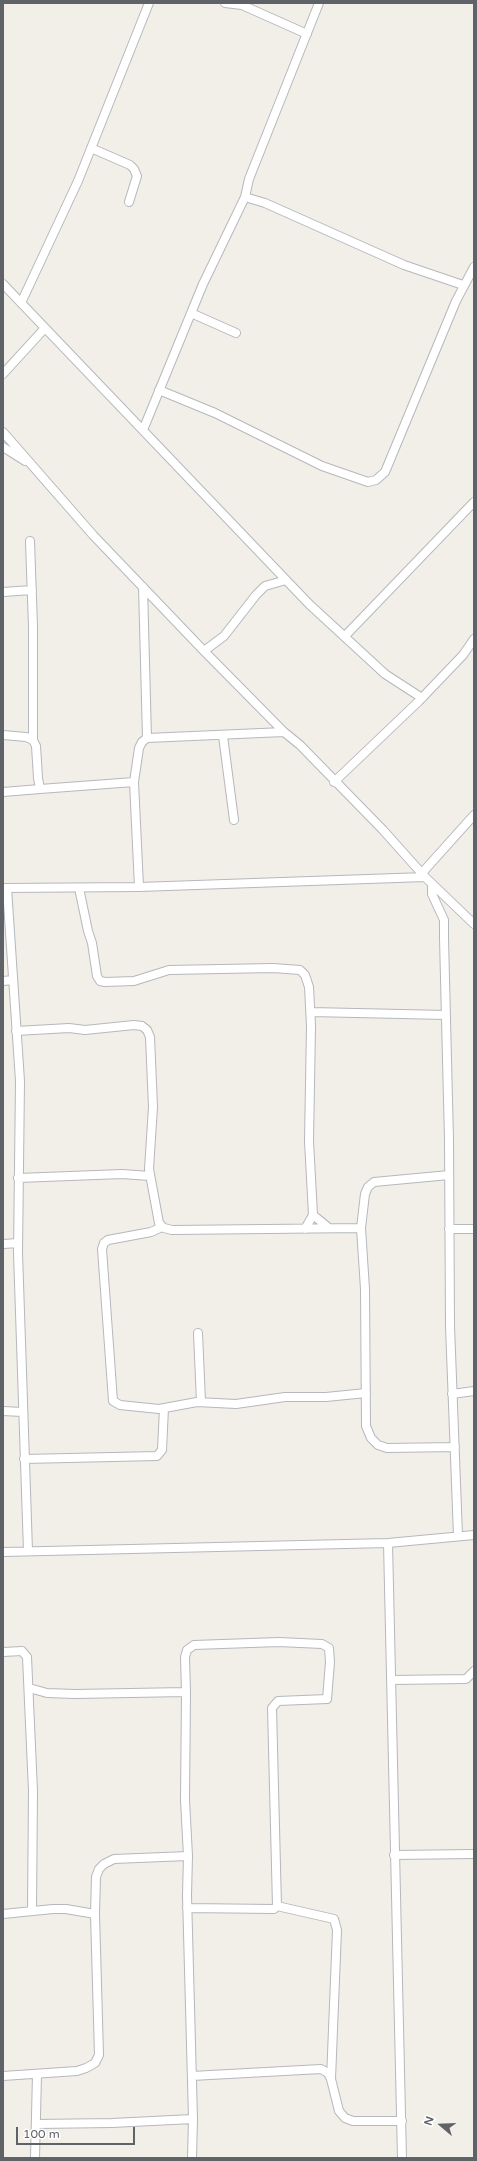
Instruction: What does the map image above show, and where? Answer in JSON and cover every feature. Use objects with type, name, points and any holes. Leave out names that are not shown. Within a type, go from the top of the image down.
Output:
[{"type":"street","points":[[20,303],[78,181],[149,3]]},
{"type":"street","points":[[225,3],[242,5],[307,34]]},
{"type":"street","points":[[143,430],[191,313],[226,236],[246,197],[251,173],[319,3]]},
{"type":"street","points":[[91,148],[130,165],[134,169],[137,176],[129,202]]},
{"type":"street","points":[[246,197],[266,203],[404,266],[463,286]]},
{"type":"street","points":[[159,390],[229,420],[322,466],[368,482],[376,480],[385,472],[463,286],[474,267]]},
{"type":"street","points":[[3,284],[309,604],[386,674],[422,698]]},
{"type":"street","points":[[191,313],[236,334]]},
{"type":"street","points":[[3,374],[45,328]]},
{"type":"street","points":[[3,432],[93,535],[204,651],[284,732],[300,745],[334,782],[383,830],[432,884],[474,924]]},
{"type":"street","points":[[3,447],[31,464]]},
{"type":"street","points":[[345,636],[474,502]]},
{"type":"street","points":[[30,541],[32,590],[33,740],[36,746],[40,789]]},
{"type":"street","points":[[204,651],[224,636],[256,595],[265,586],[286,580]]},
{"type":"street","points":[[139,887],[134,782],[139,748],[147,738],[143,587]]},
{"type":"street","points":[[3,592],[32,590]]},
{"type":"street","points":[[334,782],[422,698],[464,655],[474,639]]},
{"type":"street","points":[[147,738],[223,736],[284,732]]},
{"type":"street","points":[[3,735],[26,737],[33,740]]},
{"type":"street","points":[[223,736],[234,820]]},
{"type":"street","points":[[3,792],[134,782]]},
{"type":"street","points":[[28,1552],[22,1412],[18,1243],[20,1101],[13,980],[5,888],[139,887],[424,875],[474,815]]},
{"type":"street","points":[[432,884],[432,894],[444,920],[449,1175],[450,1326],[458,1536]]},
{"type":"street","points":[[79,888],[92,943],[97,976],[100,981],[134,981],[169,970],[273,968],[300,970],[305,976],[309,987],[311,1012],[309,1141],[313,1215],[305,1228]]},
{"type":"street","points":[[3,980],[13,980]]},
{"type":"street","points":[[311,1012],[446,1015]]},
{"type":"street","points":[[16,1031],[69,1028],[85,1030],[134,1025],[142,1026],[147,1030],[150,1037],[153,1107],[149,1169],[159,1223],[162,1227],[172,1230],[361,1228]]},
{"type":"street","points":[[18,1178],[122,1174],[150,1176]]},
{"type":"street","points":[[449,1175],[374,1182],[368,1187],[365,1194],[361,1228],[365,1289],[366,1426],[371,1438],[378,1445],[387,1448],[455,1447]]},
{"type":"street","points":[[313,1215],[329,1228]]},
{"type":"street","points":[[162,1227],[151,1232],[108,1240],[104,1243],[102,1249],[113,1401],[120,1405],[148,1409],[201,1402],[236,1404],[285,1397],[326,1397],[366,1393]]},
{"type":"street","points":[[449,1229],[474,1229]]},
{"type":"street","points":[[3,1244],[18,1243]]},
{"type":"street","points":[[198,1333],[201,1402]]},
{"type":"street","points":[[452,1394],[474,1391]]},
{"type":"street","points":[[24,1459],[157,1456],[162,1450],[164,1408]]},
{"type":"street","points":[[3,1411],[22,1412]]},
{"type":"street","points":[[3,1552],[388,1543],[474,1535]]},
{"type":"street","points":[[388,1543],[402,2158]]},
{"type":"street","points":[[192,2158],[192,2076],[187,1908],[188,1856],[185,1800],[185,1657],[187,1650],[194,1645],[279,1642],[322,1644],[329,1648],[330,1669],[327,1699],[278,1701],[272,1708],[277,1906]]},
{"type":"street","points":[[3,1652],[22,1651],[26,1653],[29,1688],[33,1791],[32,1910]]},
{"type":"street","points":[[392,1680],[466,1678],[474,1671]]},
{"type":"street","points":[[29,1688],[37,1692],[61,1694],[186,1692]]},
{"type":"street","points":[[394,1855],[474,1854]]},
{"type":"street","points":[[3,2076],[37,2074],[86,2068],[95,2063],[99,2055],[95,1914],[96,1877],[99,1869],[104,1864],[114,1859],[188,1856]]},
{"type":"street","points":[[187,1908],[274,1909],[277,1906],[334,1919],[337,1930],[331,2079]]},
{"type":"street","points":[[3,1914],[32,1910],[66,1909],[95,1914]]},
{"type":"street","points":[[192,2076],[321,2069],[328,2073],[331,2079],[339,2111],[345,2118],[354,2121],[402,2121]]},
{"type":"street","points":[[35,2158],[37,2074]]},
{"type":"street","points":[[36,2124],[112,2123],[192,2119]]}]
